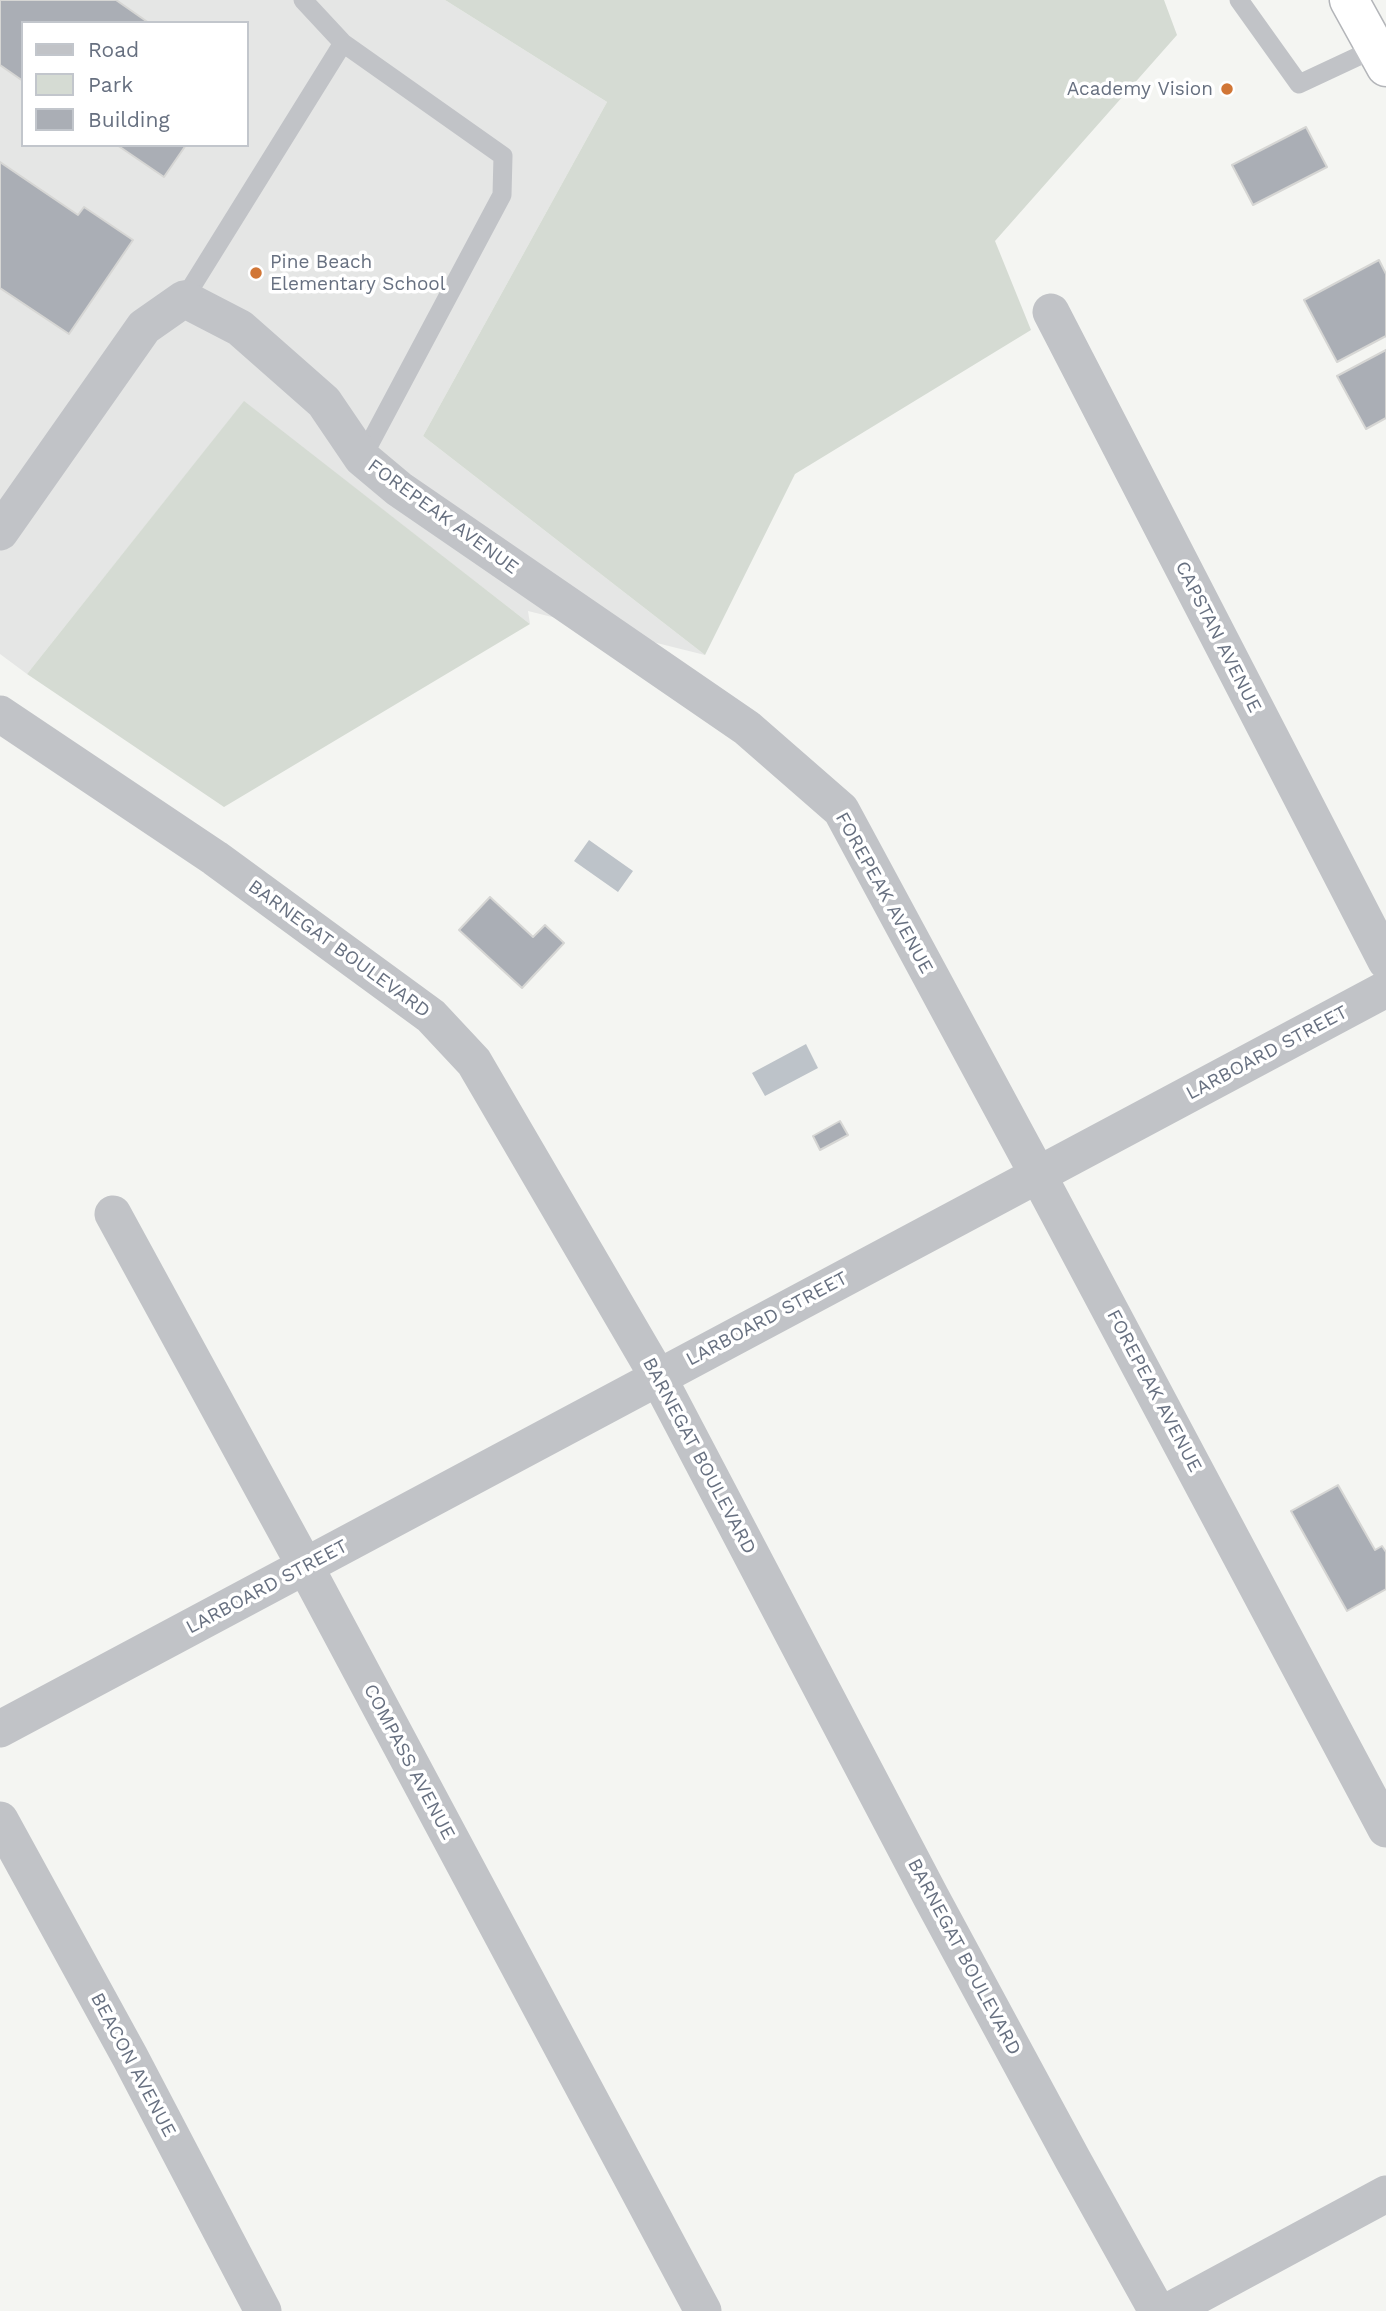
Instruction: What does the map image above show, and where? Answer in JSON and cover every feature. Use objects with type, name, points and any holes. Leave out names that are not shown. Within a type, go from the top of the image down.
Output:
[{"type":"highway","points":[[1349,0],[1381,58]]},
{"type":"street","name":"FOREPEAK AVENUE","points":[[184,299],[240,328],[324,402],[362,458],[400,489],[747,728],[841,810],[1386,1829]]},
{"type":"street","points":[[0,532],[144,327],[184,299]]},
{"type":"street","name":"CAPSTAN AVENUE","points":[[1051,312],[1386,961]]},
{"type":"street","name":"BARNEGAT BOULEVARD","points":[[0,714],[215,858],[431,1016],[474,1062],[658,1377],[931,1898],[1157,2311]]},
{"type":"street","name":"LARBOARD STREET","points":[[0,1730],[1386,989]]},
{"type":"street","name":"COMPASS AVENUE","points":[[113,1214],[305,1566],[703,2311]]},
{"type":"street","name":"BEACON AVENUE","points":[[0,1820],[130,2057],[263,2311]]},
{"type":"street","points":[[1169,2311],[1386,2194]]},
{"type":"lane","points":[[303,0],[343,43],[503,156],[502,195],[362,458]]},
{"type":"lane","points":[[1239,0],[1299,84],[1381,58]]},
{"type":"lane","points":[[184,299],[343,43]]},
{"type":"shaded area","name":"Pine Beach Elementary School","points":[[0,0],[445,0],[607,102],[423,436],[705,655],[528,611],[530,624],[244,402],[27,674],[0,654]]},
{"type":"shaded area","points":[[589,840],[633,871],[618,892],[574,861]]},
{"type":"shaded area","points":[[806,1044],[818,1068],[765,1096],[752,1073]]},
{"type":"green space","points":[[445,0],[1164,0],[1177,35],[995,241],[1031,330],[795,474],[705,655],[423,436],[607,102]]},
{"type":"green space","points":[[244,401],[530,624],[224,807],[27,674]]},
{"type":"building","points":[[0,0],[116,0],[146,21],[21,21],[21,80],[0,65]]},
{"type":"building","points":[[1306,127],[1327,167],[1253,205],[1232,165]]},
{"type":"building","points":[[120,147],[185,147],[164,177]]},
{"type":"building","points":[[0,162],[78,215],[84,207],[133,240],[69,334],[0,288]]},
{"type":"building","points":[[1379,260],[1386,274],[1386,336],[1337,362],[1304,300]]},
{"type":"building","points":[[1386,350],[1386,418],[1366,429],[1337,376]]},
{"type":"building","points":[[490,897],[533,937],[545,925],[564,943],[522,988],[459,930]]},
{"type":"building","points":[[840,1121],[848,1135],[820,1150],[813,1136]]},
{"type":"building","points":[[1338,1485],[1375,1550],[1382,1546],[1386,1552],[1386,1589],[1347,1611],[1291,1511]]},
{"type":"place","name":"Academy Vision","points":[[1227,89]]},
{"type":"place","name":"Pine Beach Elementary School","points":[[256,273]]}]
